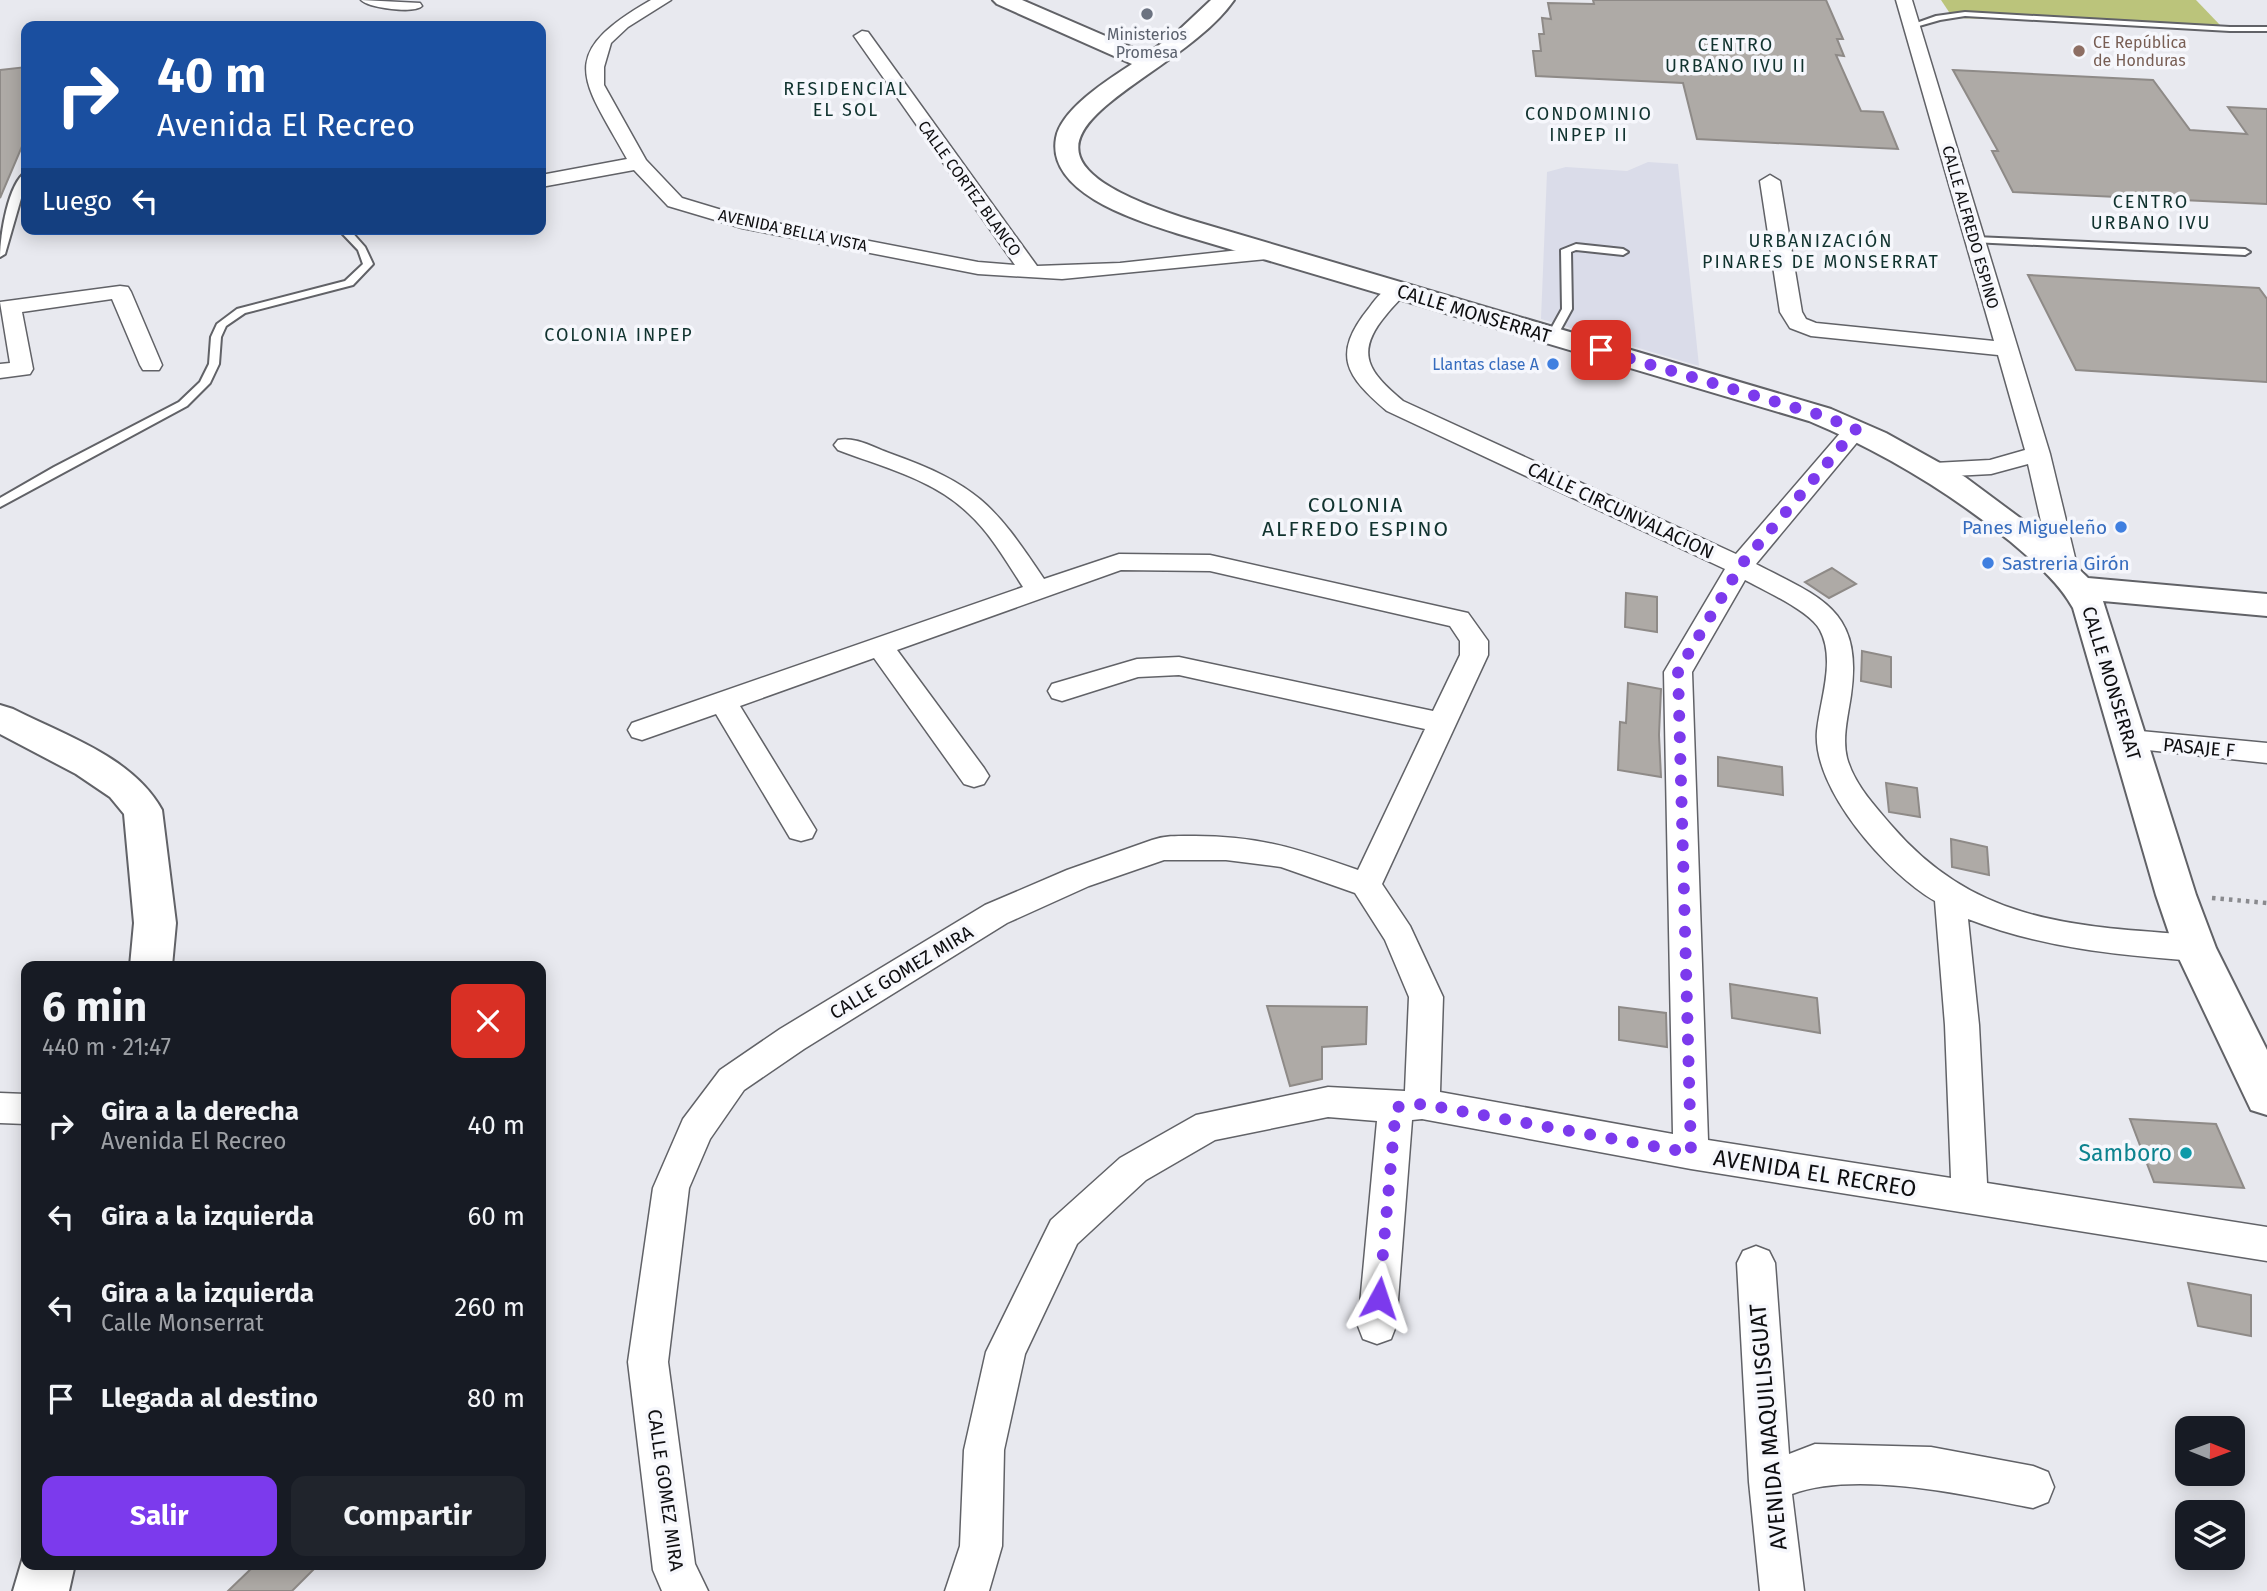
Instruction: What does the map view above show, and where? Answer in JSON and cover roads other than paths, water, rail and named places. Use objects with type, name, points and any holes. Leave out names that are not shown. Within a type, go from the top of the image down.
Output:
[{"type":"street","points":[[369,0],[414,6]]},
{"type":"street","name":"AVENIDA BELLA VISTA","points":[[663,0],[604,39],[596,51],[594,85],[638,163],[675,202],[731,219],[978,268],[1062,273],[1267,253]]},
{"type":"street","points":[[1004,0],[1147,62]]},
{"type":"street","name":"CALLE MONSERRAT","points":[[1223,0],[1179,41],[1085,108],[1076,118],[1070,128],[1066,146],[1070,163],[1094,189],[1124,206],[1267,253],[1820,415],[1856,429],[1934,470],[2005,520],[2079,589],[2130,740],[2176,895],[2195,948],[2263,1080]]},
{"type":"street","name":"CALLE ALFREDO ESPINO","points":[[1904,0],[2079,589]]},
{"type":"street","name":"CALLE CORTEZ BLANCO","points":[[862,36],[1031,272]]},
{"type":"street","points":[[546,180],[638,163]]},
{"type":"street","points":[[1770,181],[1791,312],[1801,325],[1811,329],[2007,349]]},
{"type":"street","points":[[1173,262],[1187,246],[1188,228]]},
{"type":"street","name":"CALLE CIRCUNVALACION","points":[[1397,290],[1367,321],[1357,360],[1364,378],[1395,406],[1741,565],[1822,614],[1838,634],[1840,658],[1831,750],[1847,790],[1874,827],[1913,870],[1950,896],[2017,925],[2057,935],[2195,948]]},
{"type":"street","points":[[0,371],[22,369],[5,308],[120,292],[151,365]]},
{"type":"street","points":[[1691,1153],[1678,671],[1741,565],[1856,429]]},
{"type":"street","points":[[846,445],[956,491],[978,507],[1039,591]]},
{"type":"street","points":[[1934,470],[1991,467],[2038,454]]},
{"type":"street","points":[[642,730],[1119,562],[1210,563],[1459,619],[1474,641],[1474,655],[1366,885],[1399,935],[1426,997],[1377,1326]]},
{"type":"street","points":[[2079,589],[2267,605]]},
{"type":"street","points":[[2079,589],[2267,624]]},
{"type":"street","points":[[880,647],[974,776]]},
{"type":"street","points":[[1062,691],[1137,668],[1179,666],[1441,723]]},
{"type":"street","points":[[723,702],[801,830]]},
{"type":"street","points":[[0,718],[89,764],[124,787],[143,810],[155,923],[151,961]]},
{"type":"street","name":"PASAJE F","points":[[2130,740],[2267,754]]},
{"type":"street","name":"CALLE GOMEZ MIRA","points":[[686,1591],[674,1570],[648,1362],[671,1188],[696,1130],[732,1080],[792,1039],[996,914],[1078,878],[1163,848],[1226,848],[1283,856],[1366,885]]},
{"type":"street","points":[[1950,896],[1962,1025],[1970,1198]]},
{"type":"street","name":"AVENIDA EL RECREO","points":[[967,1591],[981,1546],[984,1450],[1006,1352],[1064,1232],[1133,1169],[1208,1126],[1328,1102],[1409,1105],[1691,1153],[2267,1244]]},
{"type":"street","name":"AVENIDA MAQUILISGUAT","points":[[1756,1263],[1770,1482],[1782,1591]]},
{"type":"street","points":[[1770,1482],[1815,1465],[1862,1465],[1931,1468],[2033,1487]]},
{"type":"street","points":[[41,1591],[46,1570]]},
{"type":"lane","points":[[1912,26],[1965,14],[2267,29]]},
{"type":"lane","points":[[0,254],[21,182]]},
{"type":"lane","points":[[0,503],[58,469],[183,404],[205,383],[214,364],[216,337],[222,324],[241,311],[349,283],[368,264],[362,248],[349,235]]},
{"type":"lane","points":[[1975,240],[2245,252]]},
{"type":"lane","points":[[1552,336],[1567,309],[1566,250],[1576,247],[1623,252]]},
{"type":"place","name":"Ministerios Promesa","points":[[1147,14]]},
{"type":"place","name":"CE República de Honduras","points":[[2079,51]]},
{"type":"place","name":"Llantas clase A","points":[[1553,364]]},
{"type":"place","name":"Panes Migueleño","points":[[2121,527]]},
{"type":"place","name":"Sastreria Girón","points":[[1988,563]]},
{"type":"place","name":"Samboro","points":[[2186,1153]]},
{"type":"district","name":"CENTRO URBANO IVU II","points":[[1736,55]]},
{"type":"district","name":"RESIDENCIAL EL SOL","points":[[846,99]]},
{"type":"district","name":"CONDOMINIO INPEP II","points":[[1589,124]]},
{"type":"district","name":"CENTRO URBANO IVU","points":[[2151,212]]},
{"type":"district","name":"URBANIZACIÓN PINARES DE MONSERRAT","points":[[1821,251]]},
{"type":"district","name":"COLONIA INPEP","points":[[619,335]]},
{"type":"district","name":"COLONIA ALFREDO ESPINO","points":[[1356,517]]}]
